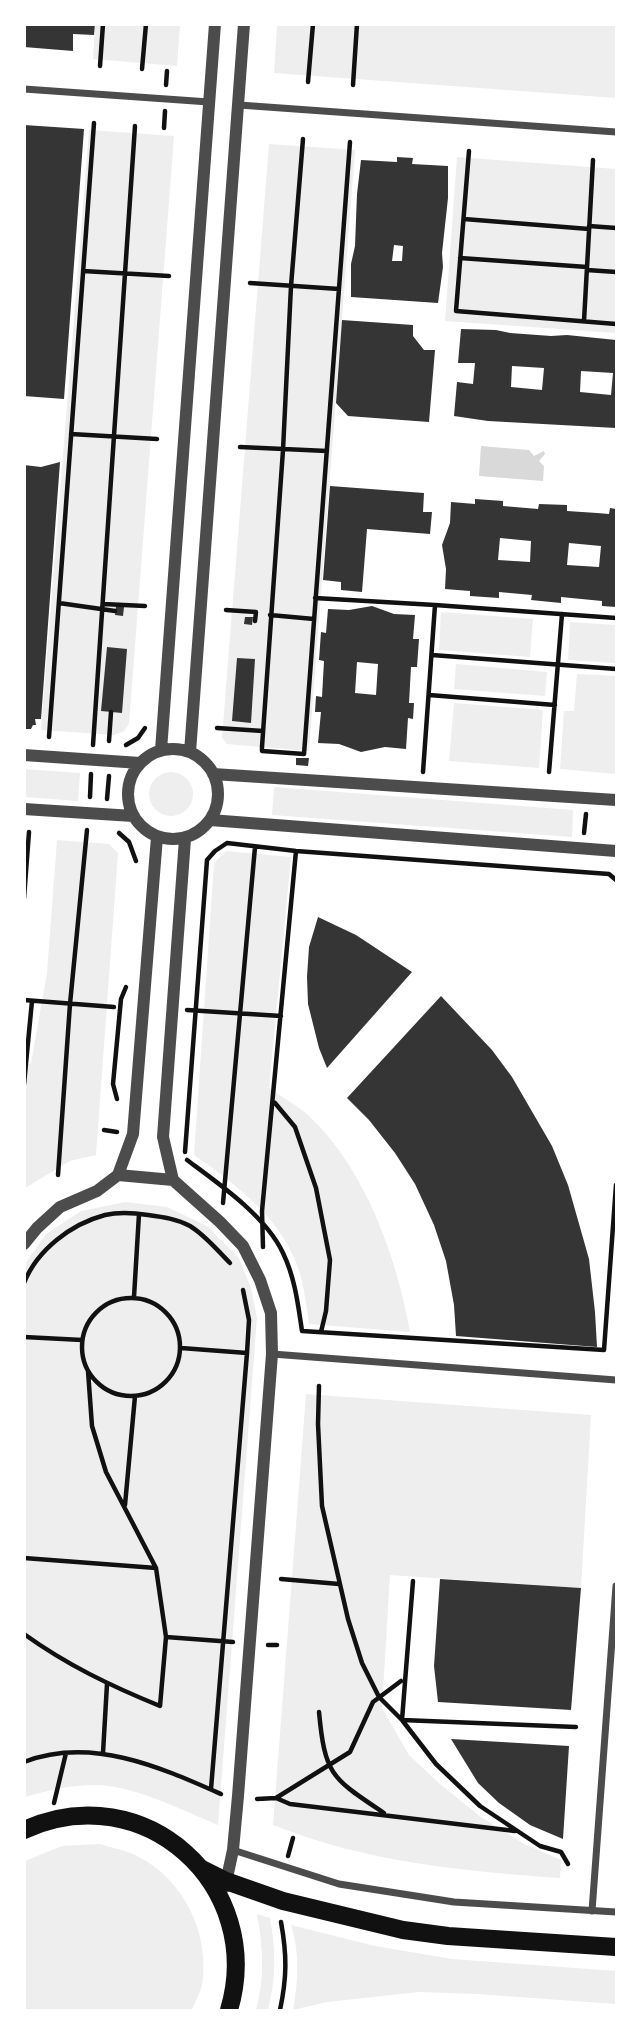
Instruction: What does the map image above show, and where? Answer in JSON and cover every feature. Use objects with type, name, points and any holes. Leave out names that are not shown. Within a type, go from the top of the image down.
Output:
[{"type":"main road","points":[[24,1830],[72,1816],[105,1816],[136,1823],[166,1837],[185,1851],[202,1869],[223,1902],[231,1924],[236,1947],[236,1971],[229,2011]]},
{"type":"main road","points":[[202,1869],[226,1881],[283,1901],[403,1930],[448,1936],[617,1947]]},
{"type":"street","points":[[161,750],[215,24]]},
{"type":"street","points":[[190,752],[244,24]]},
{"type":"street","points":[[24,89],[209,102]]},
{"type":"street","points":[[239,105],[617,132]]},
{"type":"street","points":[[161,750],[190,752],[204,761],[213,774],[218,797],[210,820],[202,829],[185,839],[157,837],[143,829],[133,816],[128,803],[128,788],[132,775],[140,763],[161,750]]},
{"type":"street","points":[[24,755],[140,763]]},
{"type":"street","points":[[213,774],[617,800]]},
{"type":"street","points":[[24,809],[133,816]]},
{"type":"street","points":[[210,820],[617,851]]},
{"type":"street","points":[[24,1244],[60,1207],[97,1191],[118,1175],[134,1134],[157,837]]},
{"type":"street","points":[[185,839],[163,1137],[173,1180],[220,1222],[243,1247],[260,1280],[271,1313],[272,1354],[233,1850],[223,1902]]},
{"type":"street","points":[[118,1175],[173,1180]]},
{"type":"street","points":[[272,1354],[617,1380]]},
{"type":"street","points":[[592,1911],[617,1586]]},
{"type":"street","points":[[233,1850],[339,1884],[454,1902],[617,1912]]},
{"type":"path","points":[[100,66],[103,24]]},
{"type":"path","points":[[142,69],[146,24]]},
{"type":"path","points":[[309,82],[313,24]]},
{"type":"path","points":[[352,85],[357,24]]},
{"type":"path","points":[[48,737],[94,123]]},
{"type":"path","points":[[58,1175],[70,1004],[89,813],[135,126]]},
{"type":"path","points":[[303,139],[291,286],[283,450],[262,751],[304,754],[350,142]]},
{"type":"path","points":[[469,151],[456,311],[617,324]]},
{"type":"path","points":[[584,321],[593,160]]},
{"type":"path","points":[[464,219],[617,228]]},
{"type":"path","points":[[460,258],[617,272]]},
{"type":"path","points":[[83,271],[169,276]]},
{"type":"path","points":[[250,283],[339,289]]},
{"type":"path","points":[[71,434],[157,439]]},
{"type":"path","points":[[240,447],[327,451]]},
{"type":"path","points":[[315,598],[617,618]]},
{"type":"path","points":[[58,603],[103,607],[145,606]]},
{"type":"path","points":[[424,764],[435,606]]},
{"type":"path","points":[[103,607],[115,611]]},
{"type":"path","points":[[226,610],[256,612],[253,621]]},
{"type":"path","points":[[549,772],[562,614]]},
{"type":"path","points":[[270,615],[314,618]]},
{"type":"path","points":[[432,655],[617,669]]},
{"type":"path","points":[[429,695],[555,705]]},
{"type":"path","points":[[109,741],[111,712]]},
{"type":"path","points":[[241,729],[242,722]]},
{"type":"path","points":[[137,864],[129,842],[107,823],[109,760],[112,751],[138,738],[148,723]]},
{"type":"path","points":[[217,728],[263,731]]},
{"type":"path","points":[[580,872],[587,797]]},
{"type":"path","points":[[24,898],[29,832]]},
{"type":"path","points":[[617,880],[609,874],[227,843],[207,860],[185,1158],[225,1188],[264,1226],[282,1251],[296,1290],[302,1331],[604,1350],[617,1185]]},
{"type":"path","points":[[220,1222],[255,847]]},
{"type":"path","points":[[260,1280],[264,1226],[262,1211],[296,850]]},
{"type":"path","points":[[119,1106],[113,1084],[121,999],[129,983]]},
{"type":"path","points":[[24,1000],[114,1007]]},
{"type":"path","points":[[24,1084],[33,1001]]},
{"type":"path","points":[[172,1009],[281,1016]]},
{"type":"path","points":[[274,1102],[295,1127],[316,1188],[330,1260],[326,1311],[321,1332]]},
{"type":"path","points":[[118,1136],[119,1119]]},
{"type":"path","points":[[134,1297],[139,1214]]},
{"type":"path","points":[[24,1283],[29,1271],[61,1236],[86,1222],[107,1215],[168,1217],[190,1226],[232,1265]]},
{"type":"path","points":[[211,1789],[247,1353],[248,1320],[243,1290],[237,1278]]},
{"type":"path","points":[[24,1634],[65,1663],[160,1706],[166,1637],[156,1568],[106,1472],[92,1426],[88,1371],[82,1340],[91,1318],[110,1302],[134,1297],[153,1301],[168,1313],[178,1329],[181,1348],[174,1371],[158,1389],[135,1396],[116,1394],[100,1385],[88,1371]]},
{"type":"path","points":[[24,1337],[82,1340]]},
{"type":"path","points":[[181,1348],[247,1353]]},
{"type":"path","points":[[319,1386],[322,1506],[339,1584],[362,1663],[379,1697],[402,1720],[436,1764],[480,1806],[540,1846],[561,1852],[568,1864]]},
{"type":"path","points":[[125,1506],[135,1396]]},
{"type":"path","points":[[24,1558],[156,1568]]},
{"type":"path","points":[[281,1579],[339,1584]]},
{"type":"path","points":[[402,1720],[413,1581]]},
{"type":"path","points":[[166,1637],[233,1642]]},
{"type":"path","points":[[268,1645],[276,1645]]},
{"type":"path","points":[[276,1798],[350,1752],[373,1702],[401,1681]]},
{"type":"path","points":[[103,1753],[107,1684]]},
{"type":"path","points":[[319,1712],[328,1766],[336,1778],[351,1791],[386,1815]]},
{"type":"path","points":[[402,1720],[576,1727]]},
{"type":"path","points":[[24,1762],[66,1753],[103,1753],[140,1760],[221,1794]]},
{"type":"path","points":[[50,1821],[66,1753]]},
{"type":"path","points":[[257,1798],[276,1798],[290,1804],[516,1831]]},
{"type":"path","points":[[287,1860],[293,1838]]},
{"type":"path","points":[[280,2011],[286,1981],[287,1953],[281,1922]]},
{"type":"shaded area","points":[[95,25],[180,25],[177,66],[93,59]]},
{"type":"shaded area","points":[[277,25],[616,25],[616,98],[274,73]]},
{"type":"shaded area","points":[[89,130],[174,136],[129,724],[124,731],[114,735],[41,730]]},
{"type":"shaded area","points":[[269,144],[355,150],[309,751],[227,744],[222,738]]},
{"type":"shaded area","points":[[457,157],[616,169],[616,333],[445,321]]},
{"type":"shaded area","points":[[481,446],[529,450],[534,456],[544,451],[545,454],[539,461],[544,466],[543,481],[479,476]]},
{"type":"shaded area","points":[[441,612],[533,619],[530,657],[439,650]]},
{"type":"shaded area","points":[[570,622],[616,625],[616,663],[568,660]]},
{"type":"shaded area","points":[[456,664],[547,672],[545,696],[454,689]]},
{"type":"shaded area","points":[[577,674],[616,676],[616,774],[560,769],[564,711],[574,711]]},
{"type":"shaded area","points":[[454,703],[543,710],[539,768],[449,761]]},
{"type":"shaded area","points":[[24,769],[80,773],[78,801],[25,797]]},
{"type":"shaded area","points":[[171,772],[187,778],[193,794],[187,810],[171,816],[155,810],[149,794],[155,778]]},
{"type":"shaded area","points":[[274,787],[573,810],[572,837],[272,815]]},
{"type":"shaded area","points":[[57,840],[109,844],[118,853],[96,1155],[70,1161],[25,1188],[24,1067],[31,1063],[47,973]]},
{"type":"shaded area","points":[[226,851],[291,857],[269,1088],[309,1116],[347,1161],[376,1216],[387,1245],[397,1274],[410,1332],[309,1324],[299,1272],[279,1231],[254,1202],[194,1155],[214,863]]},
{"type":"shaded area","points":[[125,1202],[167,1207],[207,1226],[239,1258],[251,1288],[257,1318],[218,1825],[160,1800],[115,1787],[71,1787],[25,1797],[25,1264],[46,1234],[81,1211]]},
{"type":"shaded area","points":[[306,1394],[591,1415],[581,1588],[390,1575],[382,1708],[409,1755],[481,1817],[524,1844],[561,1860],[560,1878],[414,1863],[343,1848],[273,1825]]},
{"type":"shaded area","points":[[100,1844],[133,1854],[154,1866],[180,1893],[190,1910],[202,1947],[203,1966],[202,1985],[192,2010],[25,2010],[25,1861],[62,1846]]},
{"type":"shaded area","points":[[257,1914],[270,1918],[273,1942],[274,1976],[268,2010],[256,2010],[262,1962]]},
{"type":"shaded area","points":[[291,1925],[375,1946],[452,1959],[616,1971],[616,2004],[419,1992],[327,2002],[293,2010],[297,1968]]},
{"type":"building","points":[[24,24],[95,24],[94,35],[73,34],[73,51],[24,47]]},
{"type":"building","points":[[24,125],[84,129],[64,399],[24,396]]},
{"type":"building","points":[[397,157],[413,158],[412,164],[448,166],[443,267],[438,303],[351,297],[351,264],[355,246],[361,160],[397,162]],"holes":[[[394,245],[403,246],[402,261],[392,261]]]},
{"type":"building","points":[[342,320],[413,325],[413,336],[424,350],[435,350],[429,422],[348,416],[336,403]]},
{"type":"building","points":[[461,329],[616,340],[616,428],[488,421],[454,416],[457,382],[473,384],[475,363],[458,363]],"holes":[[[512,366],[544,368],[542,390],[511,387]],[[581,371],[613,373],[611,395],[580,392]]]},
{"type":"building","points":[[60,462],[41,719],[35,719],[36,725],[31,729],[24,729],[24,465],[41,467]]},
{"type":"building","points":[[330,486],[424,493],[423,512],[432,512],[430,534],[367,529],[362,592],[341,590],[341,582],[323,580]]},
{"type":"building","points":[[475,499],[503,501],[503,506],[538,509],[539,504],[567,505],[567,511],[609,514],[610,508],[616,509],[616,607],[602,606],[602,601],[561,597],[561,603],[531,600],[532,595],[499,592],[499,598],[470,596],[470,591],[445,589],[446,569],[442,545],[450,523],[451,502],[475,504]],"holes":[[[500,538],[531,541],[530,562],[498,560]],[[569,543],[601,546],[599,567],[567,565]]]},
{"type":"building","points":[[116,606],[124,607],[123,616],[115,615]]},
{"type":"building","points":[[372,606],[394,614],[415,615],[413,639],[419,639],[417,667],[411,667],[409,703],[414,703],[413,719],[408,718],[406,749],[385,747],[361,752],[339,744],[318,743],[321,712],[315,712],[316,696],[322,697],[324,661],[319,660],[321,632],[326,633],[328,609],[349,610]],"holes":[[[357,662],[378,664],[376,695],[355,693]]]},
{"type":"building","points":[[245,617],[253,617],[252,625],[244,624]]},
{"type":"building","points":[[107,647],[127,649],[122,713],[101,711]]},
{"type":"building","points":[[237,658],[255,659],[251,723],[232,721]]},
{"type":"building","points":[[296,758],[309,758],[308,766],[296,765]]},
{"type":"building","points":[[318,917],[356,935],[412,972],[327,1068],[308,1004],[309,947]]},
{"type":"building","points":[[441,996],[492,1050],[512,1077],[552,1146],[568,1185],[589,1259],[597,1347],[456,1336],[454,1305],[446,1261],[434,1225],[415,1184],[395,1153],[369,1120],[347,1098]]},
{"type":"building","points":[[440,1579],[581,1588],[571,1710],[438,1702],[434,1666]]},
{"type":"building","points":[[451,1739],[569,1746],[563,1839],[530,1825],[499,1803],[478,1783]]}]
